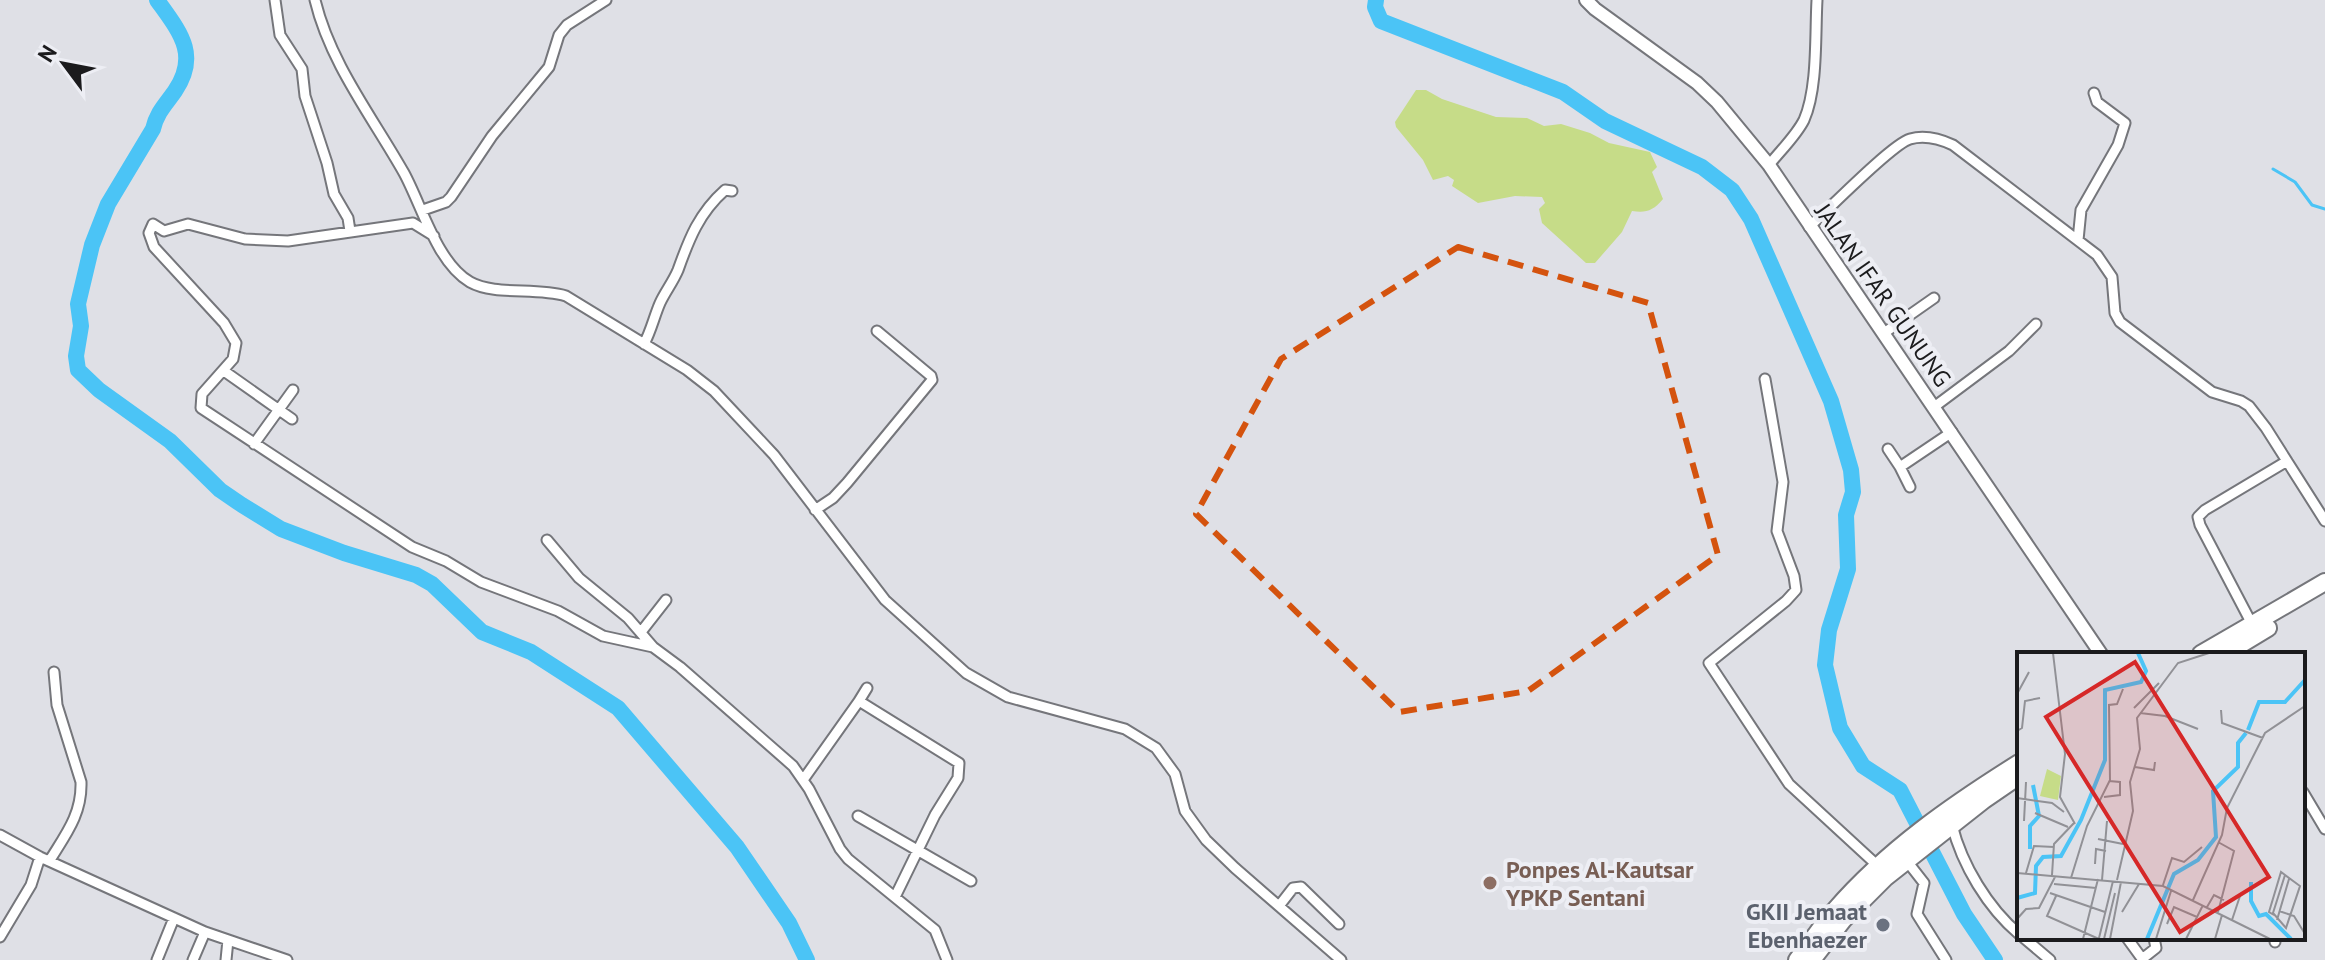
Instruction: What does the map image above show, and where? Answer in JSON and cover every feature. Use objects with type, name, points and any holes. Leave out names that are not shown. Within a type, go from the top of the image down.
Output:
[{"type":"highway","points":[[2223,651],[2325,582]]},
{"type":"highway","points":[[2254,630],[2325,595]]},
{"type":"highway","points":[[1947,823],[2017,765]]},
{"type":"highway","points":[[1797,960],[1838,916],[1905,854],[2017,777]]},
{"type":"highway","points":[[1812,960],[1838,916],[1878,866],[1905,854]]},
{"type":"street","points":[[275,0],[280,35],[302,69],[305,96],[334,194],[348,218],[350,231]]},
{"type":"street","points":[[315,0],[332,48],[424,212],[446,258],[471,282],[489,288],[548,291],[566,296],[687,370],[714,391],[774,455],[885,600],[966,673],[1022,702],[1096,719],[1135,733],[1156,748],[1175,774],[1185,811],[1192,823],[1235,868],[1341,960]]},
{"type":"street","points":[[606,0],[567,25],[559,35],[549,67],[492,136],[451,197],[424,212],[413,223],[316,238],[266,240],[245,239],[188,224],[169,231],[153,224],[150,238],[154,247],[231,333],[237,349],[224,371],[202,394],[201,408],[412,547],[446,561],[481,582],[558,611],[603,636],[653,647]]},
{"type":"street","name":"JALAN IFAR GUNUNG","points":[[1586,0],[1697,83],[1717,102],[1769,165],[2100,652]]},
{"type":"street","points":[[1769,165],[1798,128],[1807,110],[1817,0]]},
{"type":"street","points":[[2078,240],[2081,210],[2118,145],[2125,123],[2097,102],[2094,93]]},
{"type":"street","points":[[1809,227],[1901,143],[1923,137],[1953,145],[2097,255],[2112,277],[2115,313],[2120,322],[2212,392],[2249,406],[2325,521]]},
{"type":"street","points":[[644,344],[656,320],[660,303],[672,284],[689,236],[711,203],[725,190],[732,191]]},
{"type":"street","points":[[413,223],[434,236]]},
{"type":"street","points":[[1884,333],[1934,298]]},
{"type":"street","points":[[1934,407],[2009,351],[2036,324]]},
{"type":"street","points":[[815,510],[833,498],[847,483],[932,380],[877,331]]},
{"type":"street","points":[[224,371],[292,419]]},
{"type":"street","points":[[1765,379],[1783,482],[1777,531],[1796,590],[1709,663],[1789,784],[1878,866]]},
{"type":"street","points":[[254,444],[293,390]]},
{"type":"street","points":[[1900,467],[1952,432]]},
{"type":"street","points":[[1888,449],[1910,487]]},
{"type":"street","points":[[2254,630],[2198,517],[2287,461]]},
{"type":"street","points":[[547,540],[579,578],[641,632],[653,647],[780,755],[803,780],[840,849],[856,867],[935,930],[947,960]]},
{"type":"street","points":[[641,632],[666,600]]},
{"type":"street","points":[[0,937],[45,858],[78,813],[81,782],[57,705],[54,672]]},
{"type":"street","points":[[803,780],[867,688]]},
{"type":"street","points":[[859,701],[959,763],[960,773],[935,815],[895,897]]},
{"type":"street","points":[[2305,795],[2325,829]]},
{"type":"street","points":[[858,816],[971,881]]},
{"type":"street","points":[[1947,823],[1985,895],[1998,915],[2017,932]]},
{"type":"street","points":[[0,835],[262,957],[287,960]]},
{"type":"street","points":[[1905,854],[1924,883],[1917,914],[1946,960]]},
{"type":"street","points":[[1279,906],[1293,888],[1301,887],[1339,924]]},
{"type":"street","points":[[157,960],[174,918]]},
{"type":"street","points":[[193,960],[205,932]]},
{"type":"street","points":[[226,960],[228,940]]},
{"type":"street","points":[[2026,940],[2050,960]]},
{"type":"street","points":[[2128,940],[2143,960],[2156,948],[2154,940]]},
{"type":"highlighted area","points":[[1458,247],[1648,303],[1718,555],[1528,691],[1399,712],[1196,514],[1281,359]]},
{"type":"green space","points":[[1416,90],[1426,90],[1442,99],[1496,117],[1527,118],[1544,126],[1561,124],[1609,143],[1650,152],[1657,167],[1652,172],[1663,199],[1649,210],[1632,211],[1622,232],[1595,263],[1586,263],[1542,223],[1539,209],[1545,203],[1542,197],[1515,196],[1478,203],[1452,186],[1454,180],[1448,176],[1433,180],[1423,160],[1395,122]]},
{"type":"waterway","points":[[157,0],[184,43],[186,66],[175,91],[159,113],[153,129],[108,204],[92,245],[78,304],[81,326],[76,356],[78,370],[99,390],[170,441],[220,490],[242,505],[281,529],[416,575],[432,584],[482,632],[531,652],[618,708],[737,847],[789,923],[807,960]]},
{"type":"waterway","points":[[1376,0],[1375,7],[1381,21],[1563,92],[1605,121],[1702,167],[1732,190],[1751,219],[1831,401],[1851,470],[1853,492],[1846,515],[1848,569],[1829,630],[1825,665],[1840,728],[1863,766],[1900,790],[1964,914],[1995,960]]},
{"type":"waterway","points":[[2273,169],[2295,182],[2312,205],[2325,209]]},
{"type":"place","name":"Ponpes Al-Kautsar YPKP Sentani","points":[[1490,883]]},
{"type":"place","name":"GKII Jemaat Ebenhaezer","points":[[1883,925]]}]
